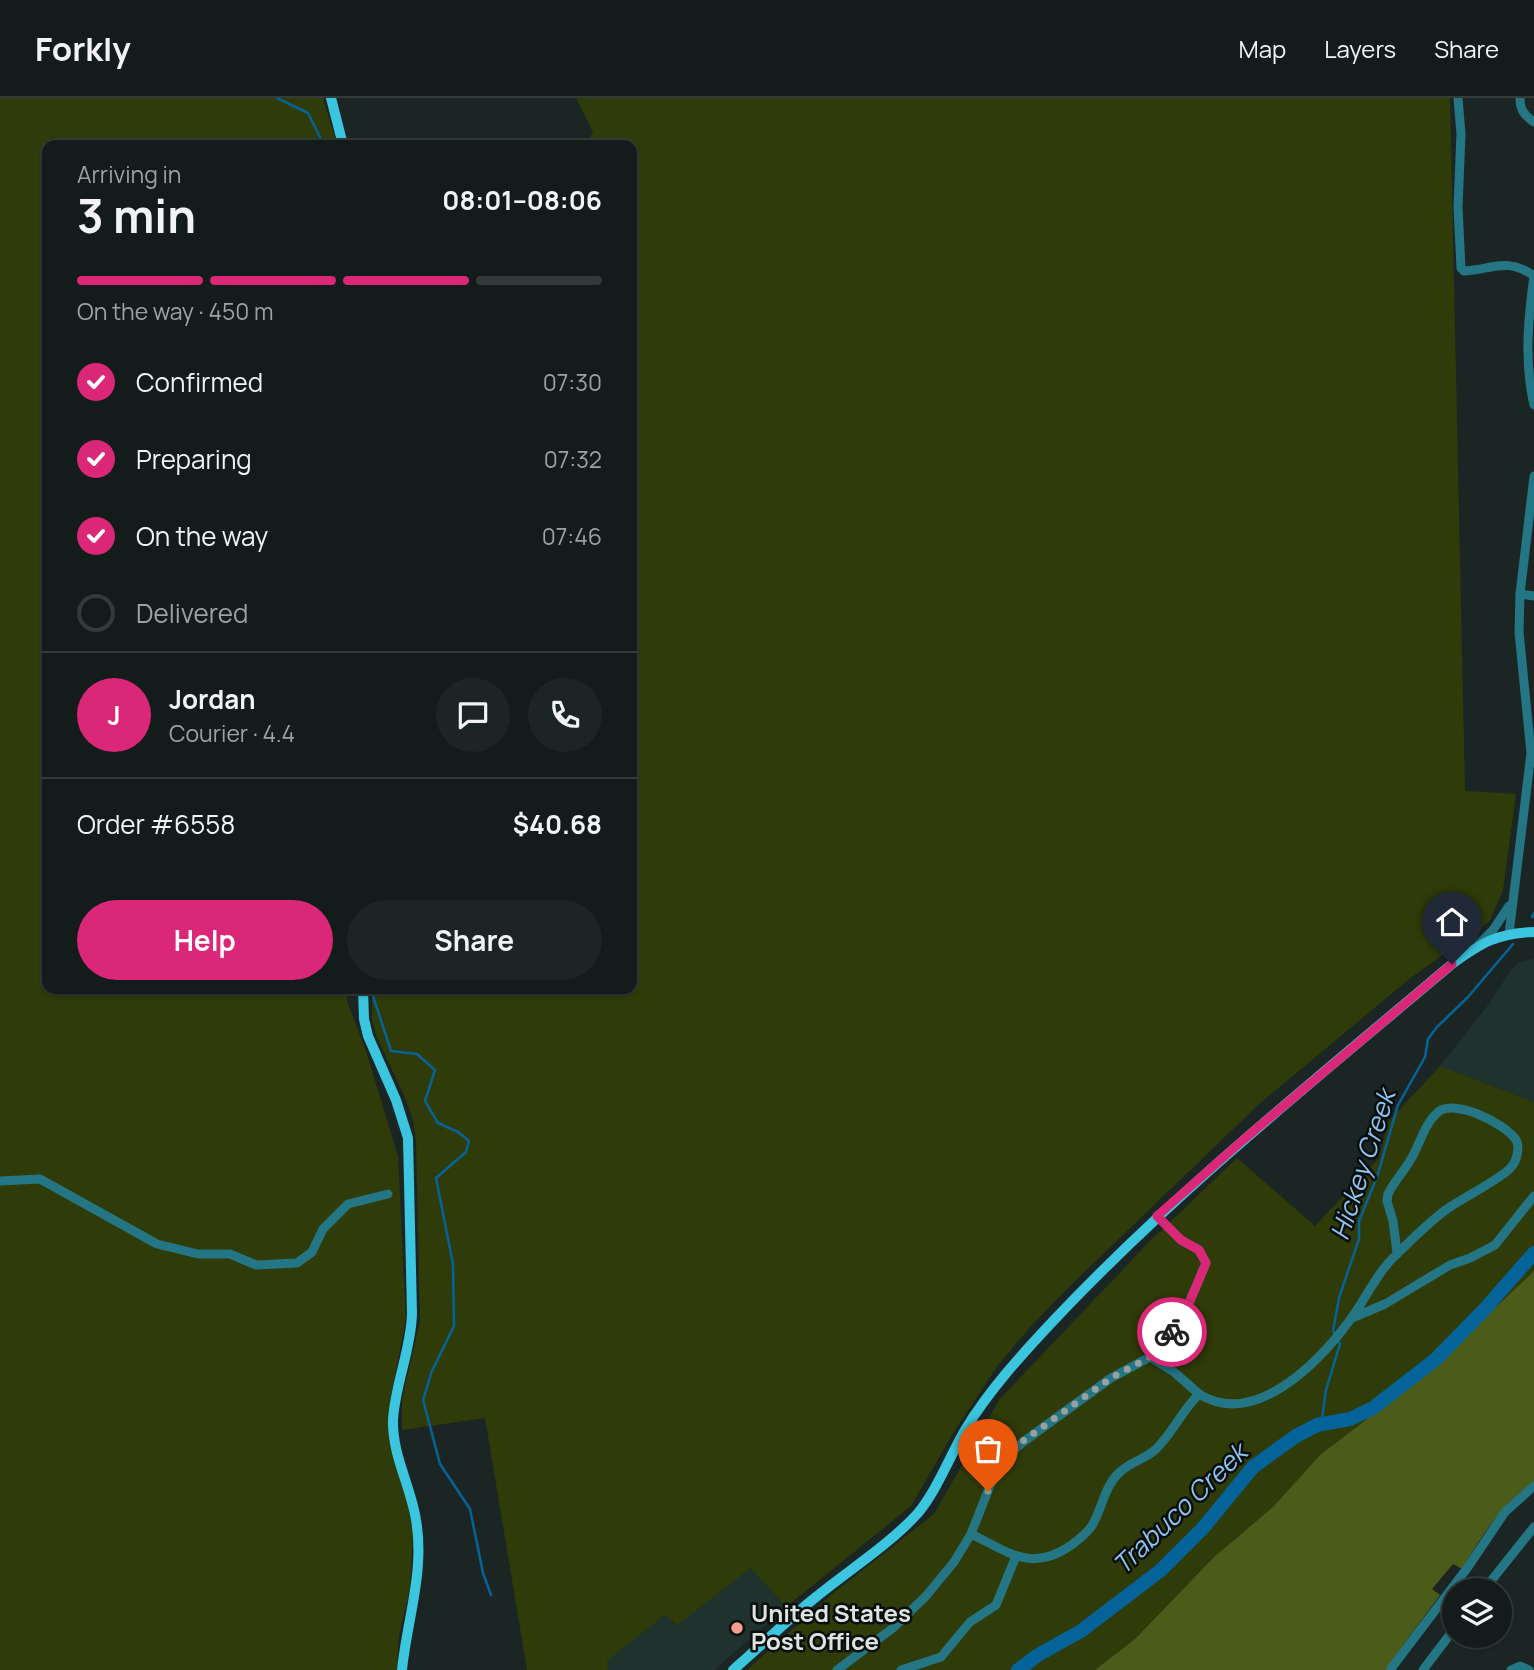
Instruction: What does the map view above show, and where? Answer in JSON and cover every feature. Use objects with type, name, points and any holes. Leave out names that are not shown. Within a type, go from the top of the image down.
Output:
[{"type":"main road","points":[[331,98],[342,140]]},
{"type":"main road","points":[[733,1670],[809,1602],[916,1514],[967,1427],[997,1387],[1040,1336],[1157,1216],[1452,964],[1479,944],[1509,934],[1534,932]]},
{"type":"main road","points":[[363,994],[368,1036],[396,1100],[408,1138],[412,1329],[397,1390],[393,1423],[417,1521],[417,1582],[402,1670]]},
{"type":"street","points":[[1458,98],[1461,134],[1458,207],[1461,268],[1464,271],[1472,271],[1505,264],[1515,265],[1534,276],[1528,319],[1531,357],[1529,385],[1534,405]]},
{"type":"street","points":[[1520,98],[1520,108],[1524,116],[1534,121]]},
{"type":"street","points":[[1509,934],[1531,753],[1519,632],[1520,594],[1534,476]]},
{"type":"street","points":[[1520,594],[1534,596]]},
{"type":"street","points":[[1479,944],[1499,923],[1512,901]]},
{"type":"street","points":[[1150,1357],[1174,1372],[1209,1401],[1226,1405],[1271,1394],[1293,1380],[1332,1342],[1397,1253],[1447,1209],[1506,1172],[1517,1158],[1518,1144],[1515,1138],[1463,1108],[1445,1107],[1437,1112],[1412,1158],[1388,1194],[1397,1253]]},
{"type":"street","points":[[0,1181],[40,1179],[157,1244],[198,1254],[230,1254],[256,1265],[297,1263],[312,1252],[323,1229],[348,1204],[388,1194]]},
{"type":"street","points":[[1351,1319],[1385,1304],[1450,1265],[1495,1245],[1534,1196]]},
{"type":"street","points":[[837,1670],[893,1629],[926,1596],[954,1562],[971,1534],[1002,1460],[1023,1441],[1111,1378],[1150,1357],[1184,1315],[1206,1263],[1199,1250],[1181,1240],[1157,1216]]},
{"type":"street","points":[[971,1534],[1016,1556],[1035,1560],[1058,1554],[1092,1526],[1108,1489],[1119,1472],[1155,1450],[1165,1440],[1183,1410],[1199,1394]]},
{"type":"street","points":[[1390,1670],[1462,1575],[1505,1512],[1534,1486]]},
{"type":"street","points":[[1493,1578],[1534,1527]]},
{"type":"street","points":[[901,1670],[942,1657],[971,1622],[996,1605],[1016,1556]]},
{"type":"street","points":[[1423,1670],[1442,1645]]},
{"type":"shaded area","points":[[1534,958],[1534,1102],[1440,1066],[1488,1005],[1511,970],[1518,963]]},
{"type":"shaded area","points":[[751,1567],[786,1607],[714,1670],[608,1670],[607,1661],[665,1615],[676,1625]]},
{"type":"green space","points":[[0,98],[323,98],[336,140],[42,140],[42,994],[348,994],[347,1001],[366,1051],[398,1156],[406,1318],[390,1401],[413,1535],[410,1589],[399,1635],[397,1670],[0,1670]]},
{"type":"green space","points":[[576,98],[1450,98],[1465,791],[1516,794],[1503,890],[1489,922],[1408,980],[1258,1105],[1070,1286],[998,1365],[952,1435],[911,1506],[786,1607],[751,1568],[677,1625],[665,1615],[607,1661],[608,1670],[527,1670],[485,1418],[402,1430],[402,1399],[420,1321],[416,1141],[413,1120],[405,1098],[376,1035],[372,1020],[372,994],[637,994],[637,140],[589,140],[593,132]]},
{"type":"green space","points":[[1440,1066],[1534,1102],[1534,1271],[1423,1376],[1320,1455],[1273,1507],[1214,1557],[1135,1639],[1095,1670],[747,1670],[832,1594],[934,1514],[999,1400],[1149,1242],[1237,1158],[1315,1226],[1379,1158],[1388,1122]]},
{"type":"green space","points":[[1534,1271],[1534,1483],[1502,1511],[1462,1569],[1453,1564],[1432,1589],[1440,1595],[1385,1670],[1095,1670],[1135,1639],[1214,1557],[1273,1507],[1320,1455],[1423,1376]]},
{"type":"waterway","points":[[277,98],[308,113],[322,140]]},
{"type":"waterway","points":[[1532,917],[1534,913]]},
{"type":"waterway","name":"Hickey Creek","points":[[1335,1335],[1333,1331],[1339,1298],[1359,1239],[1359,1221],[1377,1177],[1398,1105],[1425,1057],[1428,1039],[1513,944]]},
{"type":"waterway","points":[[373,996],[391,1051],[417,1054],[435,1070],[425,1101],[438,1123],[458,1132],[469,1141],[466,1152],[436,1178],[453,1264],[454,1326],[432,1371],[423,1400],[440,1464],[470,1509],[483,1573],[491,1595]]},
{"type":"waterway","name":"Trabuco Creek","points":[[1018,1670],[1038,1655],[1081,1631],[1161,1570],[1203,1528],[1253,1467],[1296,1436],[1317,1425],[1350,1419],[1373,1408],[1436,1359],[1534,1253]]},
{"type":"waterway","name":"Hickey Creek","points":[[1317,1425],[1322,1418],[1326,1390],[1340,1344],[1338,1341]]},
{"type":"way so far","points":[[988,1491],[1002,1460],[1023,1441],[1111,1378],[1150,1357],[1172,1332]]},
{"type":"place","name":"United States Post Office","points":[[737,1628]]},
{"type":"route","points":[[1172,1332],[1184,1315],[1206,1263],[1199,1250],[1181,1240],[1157,1216],[1452,964]]}]
